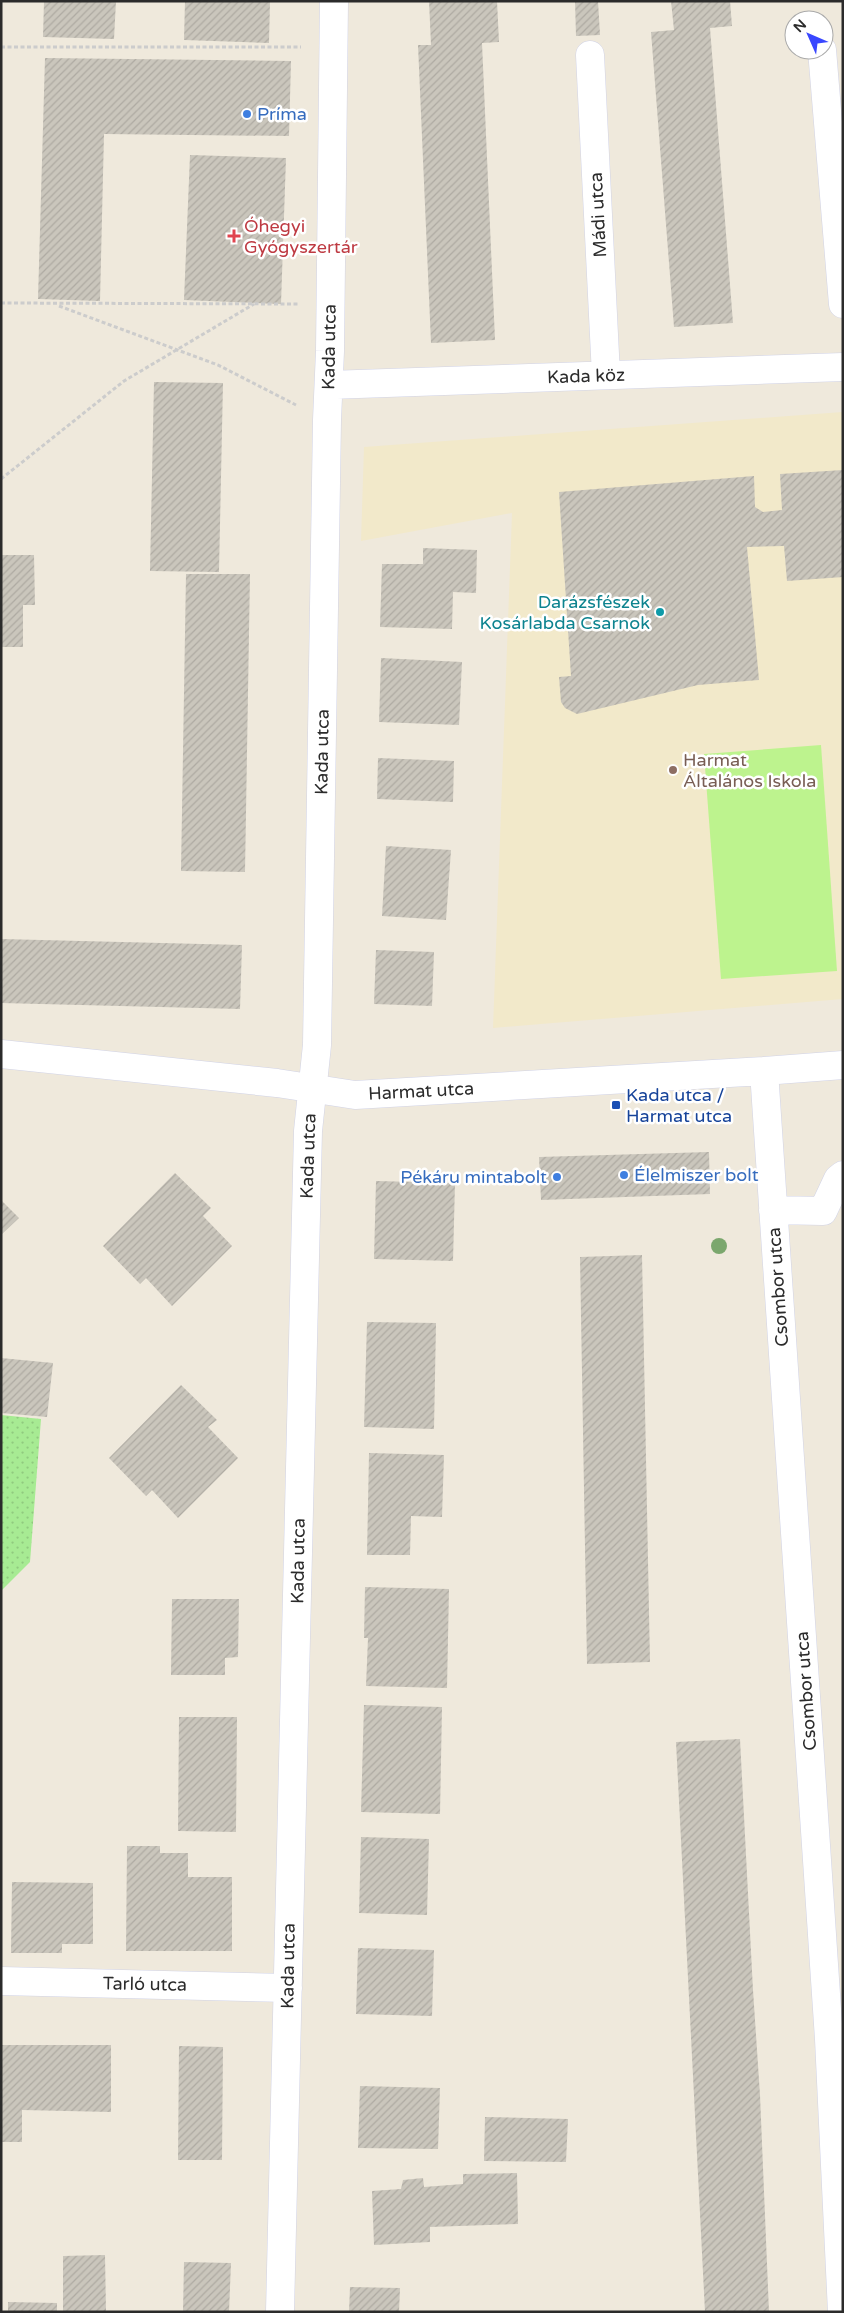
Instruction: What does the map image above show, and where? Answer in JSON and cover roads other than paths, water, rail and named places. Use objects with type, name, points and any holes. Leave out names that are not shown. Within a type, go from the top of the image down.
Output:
[{"type":"street","name":"Kada utca","points":[[280,2312],[308,1131],[317,1045],[334,1]]},
{"type":"street","name":"Mádi utca","points":[[590,55],[606,375]]},
{"type":"street","points":[[823,60],[843,304]]},
{"type":"street","name":"Kada köz","points":[[329,384],[843,367]]},
{"type":"street","name":"Harmat utca","points":[[1,1054],[277,1083],[312,1090],[355,1095],[843,1065]]},
{"type":"street","name":"Csombor utca","points":[[764,1071],[836,2039],[842,2312]]},
{"type":"street","points":[[773,1210],[823,1211],[838,1179],[843,1175]]},
{"type":"street","name":"Tarló utca","points":[[1,1981],[288,1988]]},
{"type":"place","name":"Príma","points":[[247,114]]},
{"type":"place","name":"Óhegyi Gyógyszertár","points":[[234,236]]},
{"type":"place","name":"Darázsfészek Kosárlabda Csarnok","points":[[660,612]]},
{"type":"place","name":"Harmat Általános Iskola","points":[[673,770]]},
{"type":"place","name":"Kada utca / Harmat utca","points":[[616,1105]]},
{"type":"place","name":"Élelmiszer bolt","points":[[624,1175]]},
{"type":"place","name":"Pékáru mintabolt","points":[[557,1177]]}]
